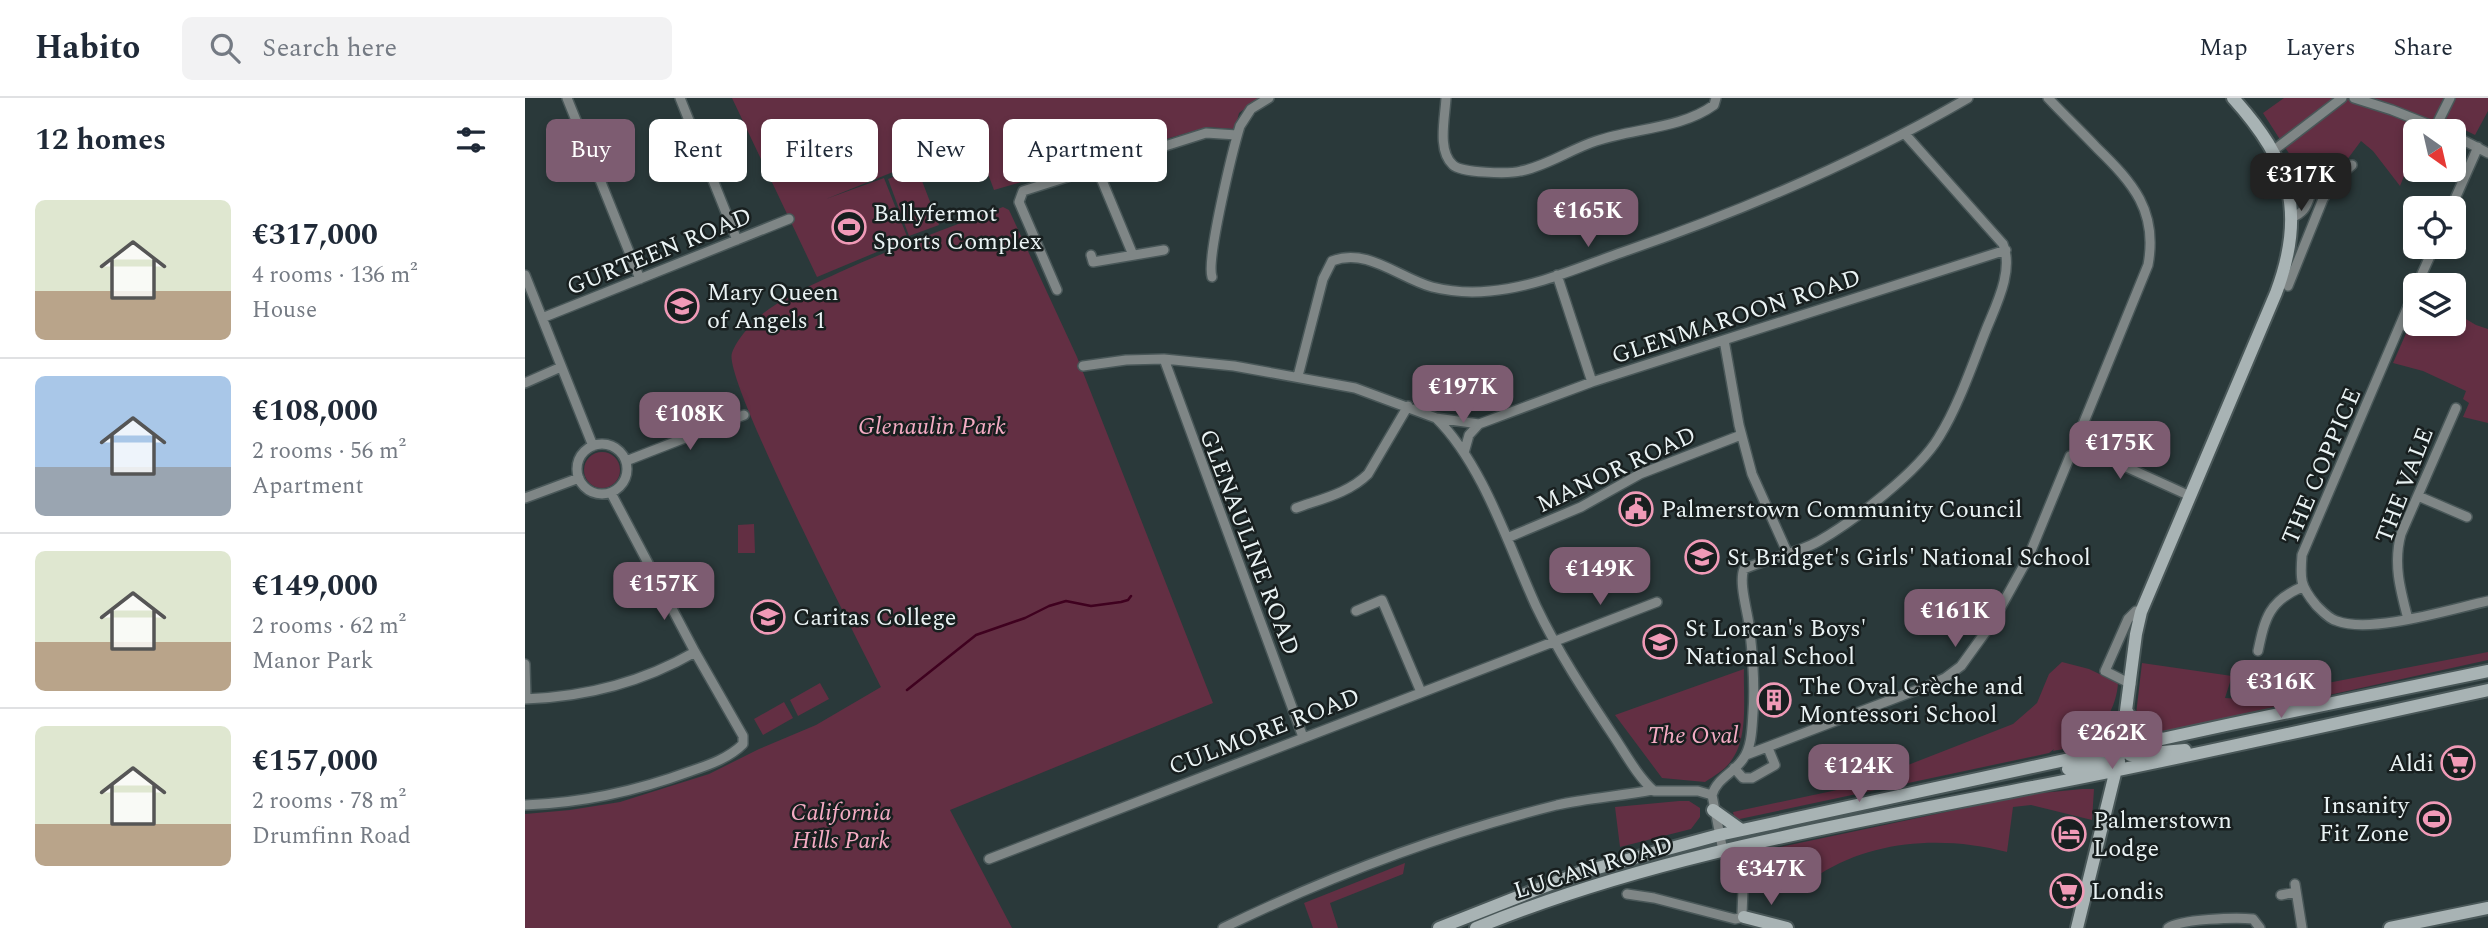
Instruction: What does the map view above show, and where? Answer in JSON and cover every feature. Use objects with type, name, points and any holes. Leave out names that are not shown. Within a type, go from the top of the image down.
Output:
[{"type":"main road","points":[[2077,928],[2119,759],[2141,612],[2279,284],[2290,245],[2291,218],[2285,178],[2274,149],[2233,98]]},
{"type":"main road","points":[[1719,835],[1722,840],[1728,841],[1808,826],[1842,825],[2088,775],[2168,739],[2488,671]]},
{"type":"main road","points":[[2110,793],[2126,775],[2144,764],[2234,747],[2488,690]]},
{"type":"main road","points":[[2127,717],[2140,732],[2155,738],[2168,739]]},
{"type":"main road","points":[[2092,756],[2112,741],[2127,717]]},
{"type":"main road","points":[[1984,779],[2011,779],[2119,759],[2234,747]]},
{"type":"main road","points":[[1440,928],[1579,873],[1719,835],[2092,756],[2144,764]]},
{"type":"main road","points":[[2088,775],[2110,793]]},
{"type":"main road","points":[[1713,810],[1741,830]]},
{"type":"main road","name":"LUCAN ROAD","points":[[1476,928],[1569,892],[1723,851],[1842,825]]},
{"type":"main road","points":[[1648,853],[1663,857],[1662,867]]},
{"type":"main road","points":[[2390,928],[2488,908]]},
{"type":"main road","points":[[1744,917],[1787,928]]},
{"type":"street","points":[[567,98],[640,279]]},
{"type":"street","points":[[680,98],[737,240]]},
{"type":"street","points":[[1212,277],[1209,269],[1213,244],[1237,135],[1246,116],[1269,98]]},
{"type":"street","points":[[1445,98],[1444,155],[1451,163],[1458,169],[1519,172],[1594,141],[1689,118],[1714,105],[1716,98]]},
{"type":"street","points":[[1298,376],[1323,279],[1332,261],[1362,257],[1429,286],[1457,293],[1515,288],[1737,210],[1905,134],[1968,98]]},
{"type":"street","points":[[2048,98],[2132,185],[2147,213],[2152,237],[2148,265],[2077,439],[2080,446],[2190,496]]},
{"type":"street","points":[[2274,149],[2342,98]]},
{"type":"street","points":[[2354,98],[2370,100],[2418,119]]},
{"type":"street","points":[[2439,119],[2451,98]]},
{"type":"street","points":[[1167,145],[1206,133],[1237,135]]},
{"type":"street","points":[[1746,755],[1752,725],[1754,678],[1743,586],[1744,569],[1818,541],[1905,476],[1939,438],[1977,353],[2006,267],[2006,250],[1993,231],[1905,134]]},
{"type":"street","points":[[2466,141],[2488,153]]},
{"type":"street","points":[[2456,196],[2478,147]]},
{"type":"street","points":[[2288,286],[2323,199],[2336,179],[2352,165]]},
{"type":"street","points":[[2285,178],[2298,181],[2310,196],[2323,199]]},
{"type":"street","points":[[1049,182],[1023,191],[1019,195],[1019,202],[1057,290]]},
{"type":"street","points":[[1103,182],[1133,255]]},
{"type":"street","points":[[2291,218],[2301,214],[2310,196]]},
{"type":"street","name":"GURTEEN ROAD","points":[[542,318],[789,219]]},
{"type":"street","points":[[1091,255],[1093,262],[1164,250]]},
{"type":"street","name":"GLENMAROON ROAD","points":[[1479,425],[1592,382],[2006,250]]},
{"type":"street","points":[[525,275],[593,446]]},
{"type":"street","points":[[1557,275],[1592,382]]},
{"type":"street","name":"THE COPPICE","points":[[2302,587],[2302,555],[2403,318]]},
{"type":"street","points":[[1724,340],[1741,435],[1752,474],[1788,554]]},
{"type":"street","points":[[1083,366],[1126,360],[1164,359],[1234,366],[1355,388],[1436,418],[1479,425]]},
{"type":"street","name":"GLENAULINE ROAD","points":[[1164,359],[1303,737]]},
{"type":"street","points":[[525,383],[561,367]]},
{"type":"street","points":[[1296,509],[1360,482],[1368,474],[1408,406]]},
{"type":"street","name":"THE VALE","points":[[2407,618],[2396,552],[2456,408]]},
{"type":"street","points":[[626,461],[744,415]]},
{"type":"street","points":[[1436,418],[1455,439],[1464,454],[1507,538],[1553,641],[1575,678],[1652,790]]},
{"type":"street","points":[[1464,454],[1469,435],[1479,425]]},
{"type":"street","name":"MANOR ROAD","points":[[1507,538],[1581,507],[1640,474],[1741,435]]},
{"type":"street","points":[[609,445],[626,461],[627,476],[611,493],[595,494],[582,485],[579,478],[577,470],[582,456],[593,446],[609,445]]},
{"type":"street","points":[[1627,894],[1646,896],[1735,919],[1744,917],[1742,884],[1734,860],[1723,851],[1713,810],[1712,795],[1717,784],[1746,755],[1930,685],[1961,666],[1992,623],[2015,583],[2070,456]]},
{"type":"street","points":[[525,498],[579,478]]},
{"type":"street","points":[[525,805],[590,799],[663,781],[709,765],[736,752],[743,744],[743,736],[611,493]]},
{"type":"street","points":[[2418,496],[2467,517]]},
{"type":"street","points":[[2258,651],[2270,609],[2278,599],[2302,587],[2334,621],[2365,625],[2488,601]]},
{"type":"street","points":[[1356,611],[1382,600],[1421,692]]},
{"type":"street","name":"CULMORE ROAD","points":[[989,859],[1657,602]]},
{"type":"street","points":[[2131,684],[2105,671],[2128,620],[2136,611],[2141,612]]},
{"type":"street","points":[[525,664],[526,699],[572,696],[600,690],[654,672],[695,652]]},
{"type":"street","points":[[1734,768],[1743,778],[1752,778],[1775,765],[1768,748]]},
{"type":"street","points":[[1223,928],[1311,887],[1471,828],[1560,805],[1652,790],[1699,791],[1712,795]]},
{"type":"street","points":[[2281,895],[2295,888],[2302,928]]},
{"type":"street","points":[[2168,928],[2180,922],[2241,917],[2253,919],[2260,928]]},
{"type":"green space","points":[[732,98],[1259,98],[1239,113],[1235,129],[1207,127],[1167,139],[1167,119],[1003,119],[1003,182],[1021,182],[994,190],[989,177],[989,119],[892,119],[892,172],[878,178],[878,119],[761,119],[761,159],[747,130],[747,119],[742,119]]},
{"type":"green space","points":[[2284,98],[2488,98],[2488,111],[2475,135],[2466,130],[2466,119],[2403,119],[2403,179],[2400,186],[2373,151],[2361,141],[2323,192],[2290,155],[2263,113]]},
{"type":"green space","points":[[892,177],[892,182],[922,182],[939,225],[909,236],[888,179]]},
{"type":"green space","points":[[884,178],[908,239],[817,277],[772,182],[868,182],[826,199]]},
{"type":"green space","name":"Glenaulin Park","points":[[1003,207],[1009,210],[1077,357],[1213,703],[950,810],[1012,928],[525,928],[525,814],[620,802],[709,774],[816,725],[881,687],[769,458],[748,410],[735,373],[732,353],[759,317],[795,294],[880,255]]},
{"type":"green space","points":[[2466,319],[2488,329],[2488,423],[2463,417],[2469,403],[2463,399],[2466,391],[2423,371],[2393,363],[2405,336],[2466,336]]},
{"type":"green space","points":[[602,452],[614,458],[620,470],[614,482],[602,488],[590,482],[584,470],[590,458]]},
{"type":"green space","points":[[754,524],[755,553],[738,553],[738,525]]},
{"type":"green space","points":[[2488,652],[2488,660],[2156,733],[2144,732],[2135,723],[2142,663],[2232,676],[2225,698],[2244,699]]},
{"type":"green space","points":[[2062,662],[2089,669],[2118,683],[2115,700],[2107,718],[2089,739],[2081,744],[1735,820],[1733,812],[1837,790],[2013,724],[2037,703],[2049,674]]},
{"type":"green space","name":"The Oval","points":[[1744,669],[1743,729],[1737,752],[1729,764],[1705,782],[1662,778],[1615,715]]},
{"type":"green space","points":[[820,683],[829,699],[798,716],[790,700]]},
{"type":"green space","points":[[784,702],[793,718],[763,735],[754,719]]},
{"type":"green space","points":[[2094,789],[2092,820],[2031,805],[2013,807],[2007,852],[1960,844],[1911,844],[1864,854],[1841,862],[1820,874],[1811,851],[1782,856],[1743,868],[1740,858],[1742,855],[2031,794]]},
{"type":"green space","points":[[1689,801],[1700,808],[1700,817],[1691,829],[1620,847],[1615,807]]},
{"type":"green space","points":[[1405,863],[1403,874],[1330,903],[1338,928],[1313,928],[1304,903]]},
{"type":"waterway","points":[[907,690],[976,635],[1066,601],[1091,606],[1121,602],[1131,596]]},
{"type":"place","name":"Ballyfermot Sports Complex","points":[[849,227]]},
{"type":"place","name":"Mary Queen of Angels 1","points":[[682,306]]},
{"type":"place","name":"Palmerstown Community Council","points":[[1636,509]]},
{"type":"place","name":"St Bridget's Girls' National School","points":[[1702,557]]},
{"type":"place","name":"Caritas College","points":[[768,617]]},
{"type":"place","name":"St Lorcan's Boys' National School","points":[[1660,642]]},
{"type":"place","name":"The Oval Crèche and Montessori School","points":[[1774,700]]},
{"type":"place","name":"Aldi","points":[[2458,763]]},
{"type":"place","name":"Insanity Fit Zone","points":[[2434,819]]},
{"type":"place","name":"Palmerstown Lodge","points":[[2069,834]]},
{"type":"place","name":"Londis","points":[[2067,891]]},
{"type":"park label","name":"California Hills Park","points":[[841,826]]}]
